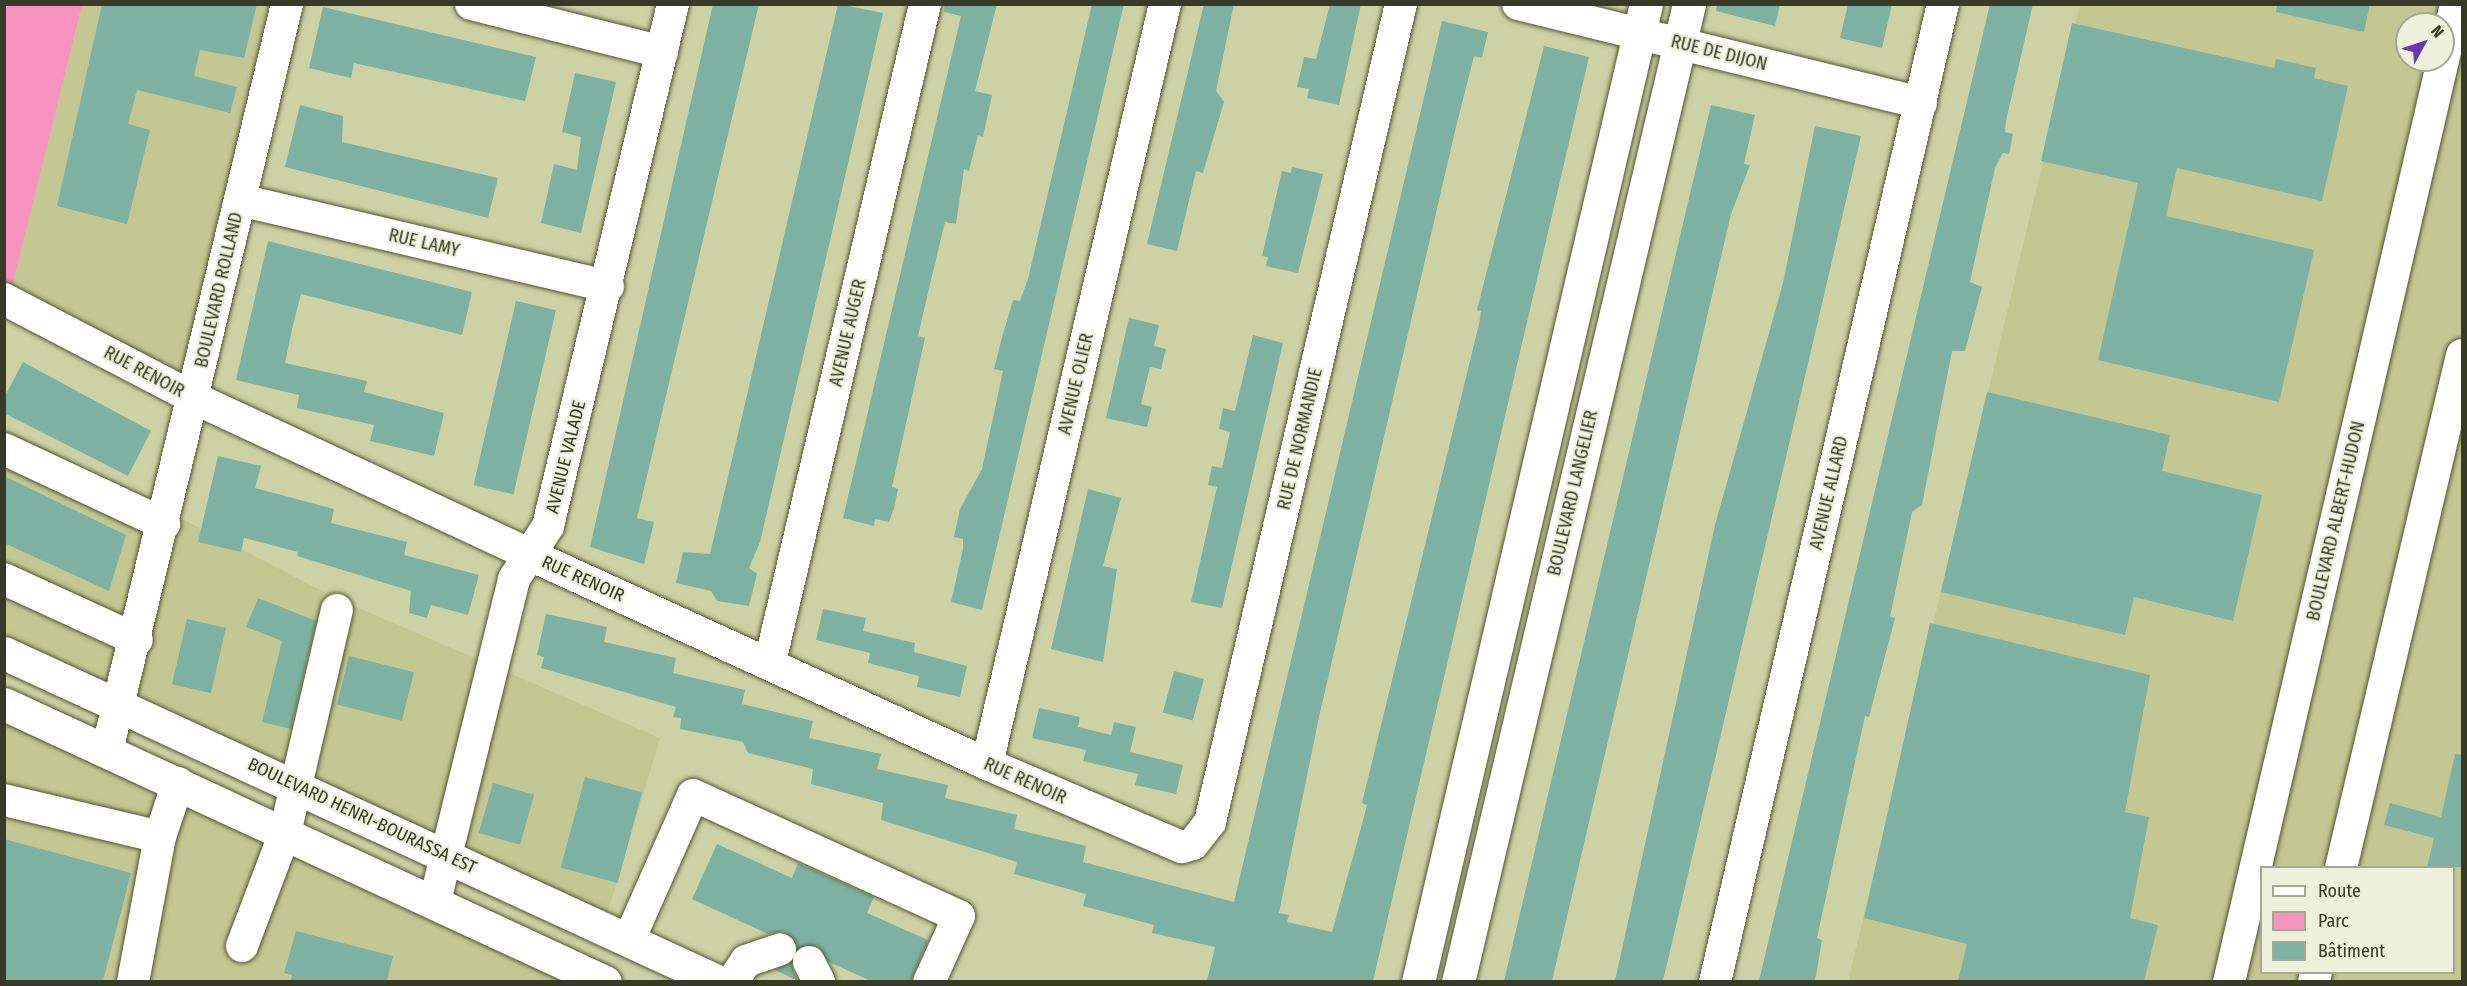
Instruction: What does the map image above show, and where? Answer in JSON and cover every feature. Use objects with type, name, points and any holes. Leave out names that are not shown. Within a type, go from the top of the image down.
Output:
[{"type":"main road","name":"BOULEVARD LANGELIER","points":[[1458,981],[1689,4]]},
{"type":"main road","points":[[1418,981],[1643,19]]},
{"type":"main road","name":"BOULEVARD HENRI-BOURASSA EST","points":[[4,653],[719,981]]},
{"type":"main road","points":[[4,704],[605,981]]},
{"type":"street","name":"BOULEVARD ROLLAND","points":[[107,751],[137,640],[287,4]]},
{"type":"street","points":[[471,4],[662,52]]},
{"type":"street","name":"AVENUE VALADE","points":[[435,901],[514,579],[549,526],[608,286],[673,4]]},
{"type":"street","name":"AVENUE AUGER","points":[[770,663],[925,4]]},
{"type":"street","name":"AVENUE OLIER","points":[[987,765],[1165,4]]},
{"type":"street","name":"RUE DE NORMANDIE","points":[[1169,844],[1193,844],[1210,822],[1401,4]]},
{"type":"street","name":"RUE DE DIJON","points":[[1518,4],[1643,19],[1680,44],[1920,103]]},
{"type":"street","name":"AVENUE ALLARD","points":[[1715,981],[1943,4]]},
{"type":"street","name":"BOULEVARD ALBERT-HUDON","points":[[2229,981],[2456,4]]},
{"type":"street","name":"RUE LAMY","points":[[240,200],[608,286]]},
{"type":"street","name":"RUE RENOIR","points":[[4,300],[194,398],[530,555],[770,663],[987,765],[1169,844]]},
{"type":"street","points":[[2341,866],[2463,355]]},
{"type":"street","points":[[4,449],[164,524]]},
{"type":"street","points":[[4,579],[137,640]]},
{"type":"street","points":[[242,946],[285,832],[337,610]]},
{"type":"street","points":[[133,981],[160,837],[178,783]]},
{"type":"street","points":[[629,940],[693,795],[959,916],[929,981]]},
{"type":"street","points":[[4,800],[160,837]]},
{"type":"street","points":[[732,981],[746,961],[780,949]]},
{"type":"shaded area","points":[[82,5],[287,5],[194,398],[12,287]]},
{"type":"shaded area","points":[[2080,5],[2462,5],[2462,981],[1848,982]]},
{"type":"shaded area","points":[[5,428],[338,599],[660,738],[603,928],[5,653]]},
{"type":"shaded area","points":[[4,704],[597,981],[5,981]]},
{"type":"green space","points":[[4,5],[82,5],[12,287],[4,282]]},
{"type":"building","points":[[102,4],[257,4],[244,58],[200,50],[194,76],[237,87],[230,113],[137,90],[128,124],[150,130],[127,224],[57,206]]},
{"type":"building","points":[[713,4],[759,4],[637,518],[654,522],[644,564],[590,547]]},
{"type":"building","points":[[838,4],[883,13],[760,542],[749,568],[757,574],[749,606],[717,601],[711,591],[676,583],[683,552],[710,554]]},
{"type":"building","points":[[945,4],[997,4],[975,91],[992,95],[983,137],[978,135],[969,171],[964,169],[956,224],[945,222],[931,280],[918,336],[925,338],[892,487],[898,489],[894,508],[889,522],[875,519],[874,526],[843,518],[961,16],[944,12]]},
{"type":"building","points":[[1092,4],[1124,4],[982,610],[951,602],[963,549],[963,539],[954,537],[960,509],[982,469],[1003,371],[994,369],[1013,300],[1020,301],[1028,279]]},
{"type":"building","points":[[1204,4],[1234,4],[1216,91],[1224,102],[1203,173],[1196,171],[1177,251],[1147,244]]},
{"type":"building","points":[[1330,4],[1361,4],[1339,105],[1307,98],[1309,89],[1297,87],[1304,57],[1316,59]]},
{"type":"building","points":[[1717,4],[1780,4],[1775,26],[1716,11]]},
{"type":"building","points":[[1848,4],[1892,4],[1882,48],[1840,38]]},
{"type":"building","points":[[1990,4],[2033,4],[2006,121],[2005,132],[2013,134],[2009,154],[2003,153],[1995,168],[1970,282],[1982,287],[1965,351],[1952,351],[1922,505],[1912,512],[1890,617],[1895,618],[1869,717],[1865,716],[1817,938],[1822,940],[1815,981],[1759,981]]},
{"type":"building","points":[[2277,4],[2370,4],[2364,32],[2276,12]]},
{"type":"building","points":[[323,7],[536,57],[525,101],[354,63],[351,78],[309,68]]},
{"type":"building","points":[[1442,21],[1488,32],[1482,58],[1474,56],[1456,127],[1319,717],[1279,913],[1289,915],[1287,922],[1332,932],[1367,805],[1362,803],[1479,324],[1481,311],[1477,310],[1544,46],[1589,57],[1373,981],[1207,981],[1215,947],[1152,933],[1154,925],[1083,906],[1086,894],[1014,874],[1017,862],[881,820],[883,803],[811,784],[813,769],[748,753],[743,742],[680,729],[681,718],[673,717],[676,707],[541,668],[544,657],[537,655],[546,614],[607,627],[604,642],[676,658],[673,673],[745,690],[742,704],[813,721],[809,738],[881,754],[877,769],[948,785],[945,798],[1017,815],[1014,829],[1086,846],[1083,862],[1234,902]]},
{"type":"building","points":[[2072,23],[2274,68],[2276,59],[2316,68],[2314,78],[2348,86],[2322,201],[2177,168],[2166,216],[2314,250],[2279,402],[2098,360],[2138,183],[2041,161]]},
{"type":"building","points":[[575,73],[616,82],[581,233],[541,223],[554,164],[577,170],[581,137],[562,132]]},
{"type":"building","points":[[300,105],[343,116],[342,142],[498,178],[488,218],[285,167]]},
{"type":"building","points":[[1711,105],[1755,115],[1744,164],[1750,165],[1731,214],[1552,981],[1504,981]]},
{"type":"building","points":[[1815,126],[1861,136],[1825,291],[1663,981],[1615,981],[1715,525],[1783,283]]},
{"type":"building","points":[[1292,167],[1323,174],[1298,273],[1266,266],[1268,257],[1262,256],[1282,171],[1291,173]]},
{"type":"building","points":[[268,241],[472,292],[462,335],[301,294],[293,325],[285,363],[367,381],[364,392],[444,413],[434,456],[370,441],[374,425],[297,408],[299,395],[236,380]]},
{"type":"building","points":[[516,301],[556,310],[513,494],[473,485]]},
{"type":"building","points":[[1129,318],[1159,325],[1154,346],[1166,349],[1161,369],[1150,367],[1141,404],[1152,407],[1147,427],[1106,418]]},
{"type":"building","points":[[1253,335],[1283,343],[1222,608],[1191,602],[1217,487],[1208,485],[1212,466],[1222,468],[1230,432],[1219,429],[1223,408],[1235,411]]},
{"type":"building","points":[[23,362],[151,431],[128,476],[4,413],[4,398]]},
{"type":"building","points":[[1987,392],[2170,435],[2162,471],[2262,495],[2233,621],[2134,597],[2125,635],[1941,592]]},
{"type":"building","points":[[218,456],[261,466],[255,488],[334,509],[331,523],[407,542],[404,555],[479,575],[468,615],[431,605],[427,618],[409,613],[411,591],[297,556],[298,552],[244,538],[241,552],[198,542]]},
{"type":"building","points":[[4,476],[126,535],[109,591],[4,543]]},
{"type":"building","points":[[1088,489],[1121,498],[1103,566],[1117,569],[1103,662],[1051,649]]},
{"type":"building","points":[[258,598],[316,621],[291,729],[262,722],[282,641],[246,627]]},
{"type":"building","points":[[823,609],[866,618],[863,631],[915,643],[914,652],[967,666],[960,697],[917,687],[919,676],[868,663],[870,653],[816,640]]},
{"type":"building","points":[[187,619],[226,628],[211,693],[172,684]]},
{"type":"building","points":[[1930,623],[2150,675],[2125,812],[2149,817],[2130,918],[2158,925],[2144,981],[1958,981],[1967,944],[1864,918]]},
{"type":"building","points":[[349,656],[414,672],[402,721],[337,705]]},
{"type":"building","points":[[1174,671],[1204,679],[1193,721],[1163,713]]},
{"type":"building","points":[[1039,708],[1080,717],[1078,727],[1111,735],[1114,722],[1136,727],[1130,752],[1183,765],[1176,794],[1135,785],[1138,774],[1083,761],[1086,750],[1032,738]]},
{"type":"building","points":[[2455,754],[2463,755],[2463,867],[2427,866],[2434,838],[2384,825],[2390,803],[2441,817]]},
{"type":"building","points":[[585,777],[642,792],[618,883],[561,868]]},
{"type":"building","points":[[493,783],[534,795],[520,845],[479,833]]},
{"type":"building","points":[[4,839],[131,873],[103,981],[4,981]]},
{"type":"building","points":[[717,844],[792,878],[798,863],[874,897],[867,913],[928,940],[911,981],[871,981],[829,962],[818,947],[798,949],[784,931],[768,934],[692,899]]},
{"type":"building","points":[[296,931],[393,956],[387,981],[291,981],[292,975],[284,973]]},
{"type":"building","points":[[791,962],[793,970],[798,981],[775,970]]}]
